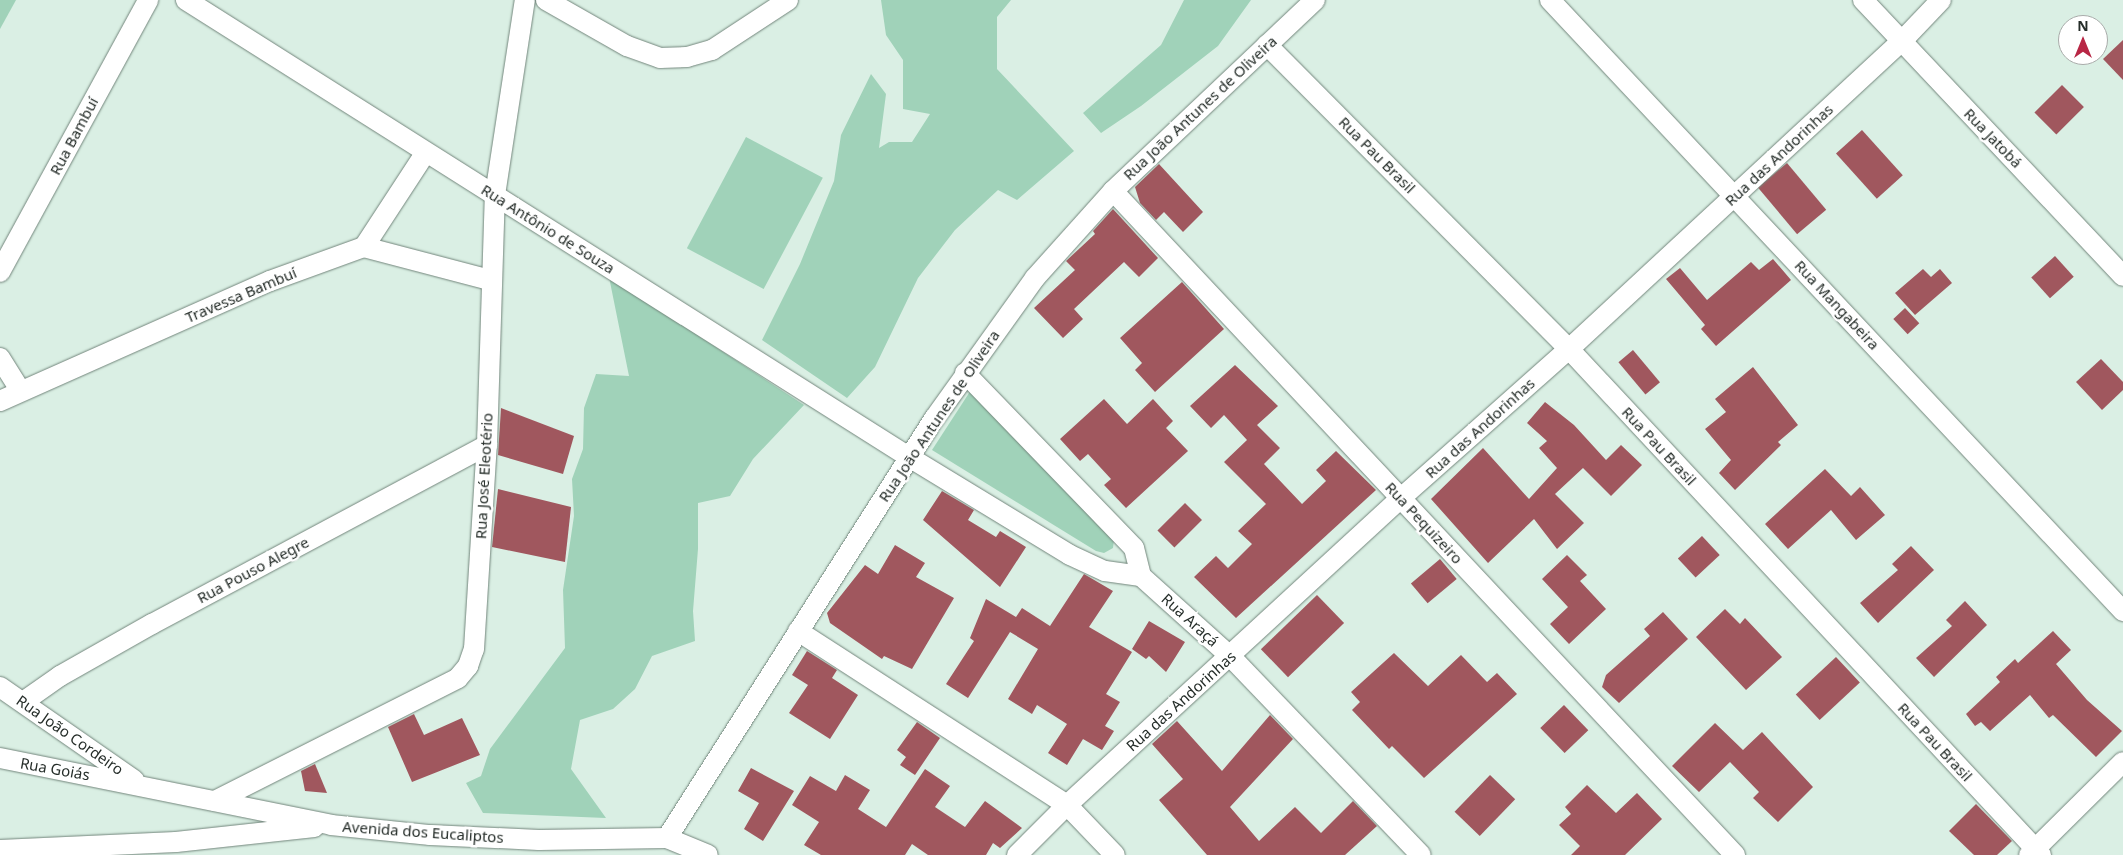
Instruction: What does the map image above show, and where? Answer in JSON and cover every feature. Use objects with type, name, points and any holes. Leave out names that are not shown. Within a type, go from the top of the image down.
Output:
[{"type":"street","name":"Rua Bambuí","points":[[0,272],[148,0]]},
{"type":"street","name":"Rua Antônio de Souza","points":[[186,0],[909,457]]},
{"type":"street","name":"Rua José Eleotério","points":[[215,801],[458,678],[468,666],[474,649],[487,445],[490,280],[495,195],[525,0]]},
{"type":"street","points":[[546,0],[627,46],[660,58],[687,57],[712,50],[788,0]]},
{"type":"street","name":"Rua João Antunes de Oliveira","points":[[667,838],[909,457],[965,372],[1035,278],[1113,191],[1316,0]]},
{"type":"street","name":"Rua Mangabeira","points":[[1550,0],[2123,611]]},
{"type":"street","name":"Rua Jatobá","points":[[1863,0],[2123,276]]},
{"type":"street","name":"Rua das Andorinhas","points":[[1017,855],[1067,805],[1401,498],[1568,349],[1901,42],[1942,0]]},
{"type":"street","name":"Rua Pau Brasil","points":[[1267,45],[1568,349],[2035,853]]},
{"type":"street","points":[[426,152],[364,247],[490,280]]},
{"type":"street","name":"Rua Pequizeiro","points":[[1113,191],[1735,855]]},
{"type":"street","name":"Travessa Bambuí","points":[[0,401],[270,281],[364,247]]},
{"type":"street","points":[[0,358],[21,391]]},
{"type":"street","points":[[909,457],[1070,555],[1105,572],[1141,576],[1134,548],[965,372]]},
{"type":"street","name":"Rua Pouso Alegre","points":[[23,702],[60,676],[152,624],[487,445]]},
{"type":"street","name":"Rua Araçá","points":[[1141,576],[1231,656],[1421,855]]},
{"type":"street","points":[[798,631],[1067,805],[1115,855]]},
{"type":"street","name":"Rua João Cordeiro","points":[[0,687],[140,784]]},
{"type":"street","name":"Rua Goiás","points":[[0,758],[140,784]]},
{"type":"street","points":[[2035,853],[2123,762]]},
{"type":"street","name":"Avenida dos Eucaliptos","points":[[140,784],[331,825],[430,834],[540,840],[667,838],[708,855]]},
{"type":"street","points":[[0,850],[176,842],[331,825]]},
{"type":"green space","points":[[0,0],[16,0],[0,29]]},
{"type":"green space","points":[[881,0],[1011,0],[997,17],[997,69],[1074,151],[1017,200],[998,190],[955,230],[918,278],[875,367],[847,398],[762,340],[800,264],[834,181],[841,135],[871,74],[886,94],[879,148],[889,142],[912,142],[930,114],[903,109],[903,60],[886,35]]},
{"type":"green space","points":[[1184,0],[1251,0],[1218,46],[1141,106],[1101,133],[1083,113],[1161,45]]},
{"type":"green space","points":[[746,137],[823,178],[764,289],[687,248]]},
{"type":"green space","points":[[609,277],[804,405],[753,459],[730,496],[698,503],[698,549],[693,611],[695,641],[652,656],[635,689],[613,709],[580,720],[571,769],[606,818],[483,813],[466,783],[481,776],[490,749],[565,648],[563,590],[574,516],[572,479],[583,449],[584,408],[596,374],[629,376]]},
{"type":"green space","points":[[971,390],[1114,539],[1113,548],[1104,553],[1096,551],[932,450]]},
{"type":"building","points":[[2123,40],[2123,80],[2108,64],[2108,54]]},
{"type":"building","points":[[2062,85],[2084,107],[2056,134],[2034,113]]},
{"type":"building","points":[[1862,130],[1903,175],[1877,199],[1836,153]]},
{"type":"building","points":[[1787,163],[1826,210],[1797,234],[1758,187]]},
{"type":"building","points":[[1159,164],[1203,212],[1183,232],[1164,212],[1156,220],[1140,203],[1135,187]]},
{"type":"building","points":[[1113,209],[1158,258],[1139,277],[1124,262],[1074,309],[1083,319],[1063,338],[1034,308],[1075,270],[1066,261],[1095,234],[1093,231]]},
{"type":"building","points":[[2055,256],[2074,277],[2050,298],[2031,277]]},
{"type":"building","points":[[1773,259],[1791,280],[1716,346],[1701,329],[1705,325],[1666,279],[1680,268],[1707,300],[1751,262],[1759,270]]},
{"type":"building","points":[[1923,269],[1931,277],[1940,269],[1952,283],[1915,315],[1895,293]]},
{"type":"building","points":[[1182,282],[1224,329],[1155,392],[1135,370],[1142,363],[1120,338]]},
{"type":"building","points":[[1905,308],[1919,323],[1908,334],[1893,319]]},
{"type":"building","points":[[1633,350],[1660,382],[1645,394],[1618,362]]},
{"type":"building","points":[[2101,359],[2123,382],[2123,390],[2102,410],[2076,382]]},
{"type":"building","points":[[1235,365],[1278,406],[1257,425],[1280,448],[1264,464],[1302,504],[1326,481],[1316,470],[1336,451],[1376,490],[1236,618],[1194,577],[1216,556],[1228,568],[1252,544],[1238,531],[1266,504],[1224,462],[1247,440],[1224,415],[1211,428],[1190,406]]},
{"type":"building","points":[[1753,367],[1798,425],[1778,442],[1781,445],[1735,490],[1719,473],[1731,460],[1705,429],[1726,412],[1715,399]]},
{"type":"building","points":[[1104,399],[1127,424],[1153,399],[1173,421],[1166,428],[1188,451],[1126,508],[1104,485],[1111,479],[1088,454],[1080,461],[1060,439]]},
{"type":"building","points":[[1545,402],[1574,425],[1606,460],[1621,445],[1642,465],[1611,496],[1583,468],[1555,494],[1584,523],[1557,549],[1534,519],[1488,563],[1431,499],[1483,448],[1529,499],[1557,468],[1539,448],[1547,441],[1527,423]]},
{"type":"building","points":[[501,408],[574,436],[563,474],[498,455]]},
{"type":"building","points":[[1825,469],[1851,496],[1860,487],[1885,515],[1856,540],[1831,510],[1788,549],[1765,524]]},
{"type":"building","points":[[498,489],[571,507],[565,562],[492,547]]},
{"type":"building","points":[[942,491],[974,510],[968,520],[996,537],[1000,531],[1026,547],[1000,587],[923,520]]},
{"type":"building","points":[[1185,503],[1202,520],[1174,548],[1157,531]]},
{"type":"building","points":[[1702,536],[1720,555],[1696,578],[1678,559]]},
{"type":"building","points":[[895,545],[925,563],[916,577],[954,598],[912,669],[884,656],[882,659],[830,623],[827,613],[865,565],[878,574]]},
{"type":"building","points":[[1911,546],[1934,570],[1878,623],[1860,603],[1898,570],[1892,564]]},
{"type":"building","points":[[1567,555],[1587,575],[1580,581],[1606,609],[1569,644],[1550,624],[1568,607],[1542,579]]},
{"type":"building","points":[[1440,559],[1457,579],[1428,603],[1411,583]]},
{"type":"building","points":[[1084,574],[1113,591],[1089,627],[1132,652],[1106,694],[1120,702],[1105,726],[1114,731],[1102,750],[1083,739],[1067,765],[1048,753],[1067,724],[1037,705],[1032,714],[1008,699],[1038,649],[1010,632],[968,698],[946,684],[974,641],[970,638],[986,599],[1016,617],[1022,608],[1050,626]]},
{"type":"building","points":[[1317,595],[1344,623],[1288,677],[1261,649]]},
{"type":"building","points":[[1965,601],[1987,625],[1934,677],[1916,658],[1952,626],[1946,620]]},
{"type":"building","points":[[1725,609],[1740,624],[1745,618],[1782,657],[1746,690],[1696,637]]},
{"type":"building","points":[[1663,612],[1688,639],[1619,703],[1602,687],[1606,675],[1650,636],[1644,629]]},
{"type":"building","points":[[1149,621],[1185,642],[1166,672],[1149,656],[1146,659],[1132,649]]},
{"type":"building","points":[[2053,631],[2071,650],[2056,664],[2087,700],[2122,731],[2096,757],[2053,715],[2049,718],[2030,695],[1990,731],[1981,722],[1975,726],[1966,714],[2000,682],[1996,677],[2015,659],[2018,663]]},
{"type":"building","points":[[807,651],[837,670],[832,678],[858,695],[830,739],[789,713],[808,685],[792,675]]},
{"type":"building","points":[[1394,653],[1428,686],[1461,655],[1487,682],[1497,673],[1517,694],[1424,778],[1392,746],[1389,749],[1352,710],[1360,702],[1351,692]]},
{"type":"building","points":[[1836,657],[1860,683],[1820,720],[1796,695]]},
{"type":"building","points":[[1564,705],[1588,730],[1565,753],[1540,728]]},
{"type":"building","points":[[414,714],[424,735],[462,718],[480,755],[412,782],[388,727]]},
{"type":"building","points":[[1270,715],[1293,739],[1230,807],[1259,841],[1295,807],[1321,833],[1353,801],[1377,826],[1345,855],[1207,855],[1159,800],[1183,779],[1152,744],[1177,721],[1222,771]]},
{"type":"building","points":[[917,722],[940,738],[915,775],[900,765],[906,757],[897,750]]},
{"type":"building","points":[[1715,723],[1743,750],[1762,732],[1813,787],[1778,822],[1753,798],[1759,792],[1730,762],[1699,792],[1672,766]]},
{"type":"building","points":[[315,764],[327,793],[305,791],[301,771]]},
{"type":"building","points":[[751,768],[794,791],[763,841],[744,829],[759,803],[738,791]]},
{"type":"building","points":[[925,769],[950,786],[935,807],[965,827],[985,801],[1022,828],[1000,848],[993,843],[986,855],[928,855],[912,844],[905,855],[821,855],[804,845],[819,822],[792,805],[810,776],[836,791],[845,775],[870,790],[858,809],[886,827]]},
{"type":"building","points":[[1490,775],[1515,799],[1480,836],[1455,812]]},
{"type":"building","points":[[1587,785],[1616,813],[1637,793],[1662,819],[1625,855],[1571,855],[1580,846],[1559,825],[1571,814],[1565,807]]},
{"type":"building","points":[[1976,804],[2012,841],[1997,855],[1974,855],[1949,831]]}]
